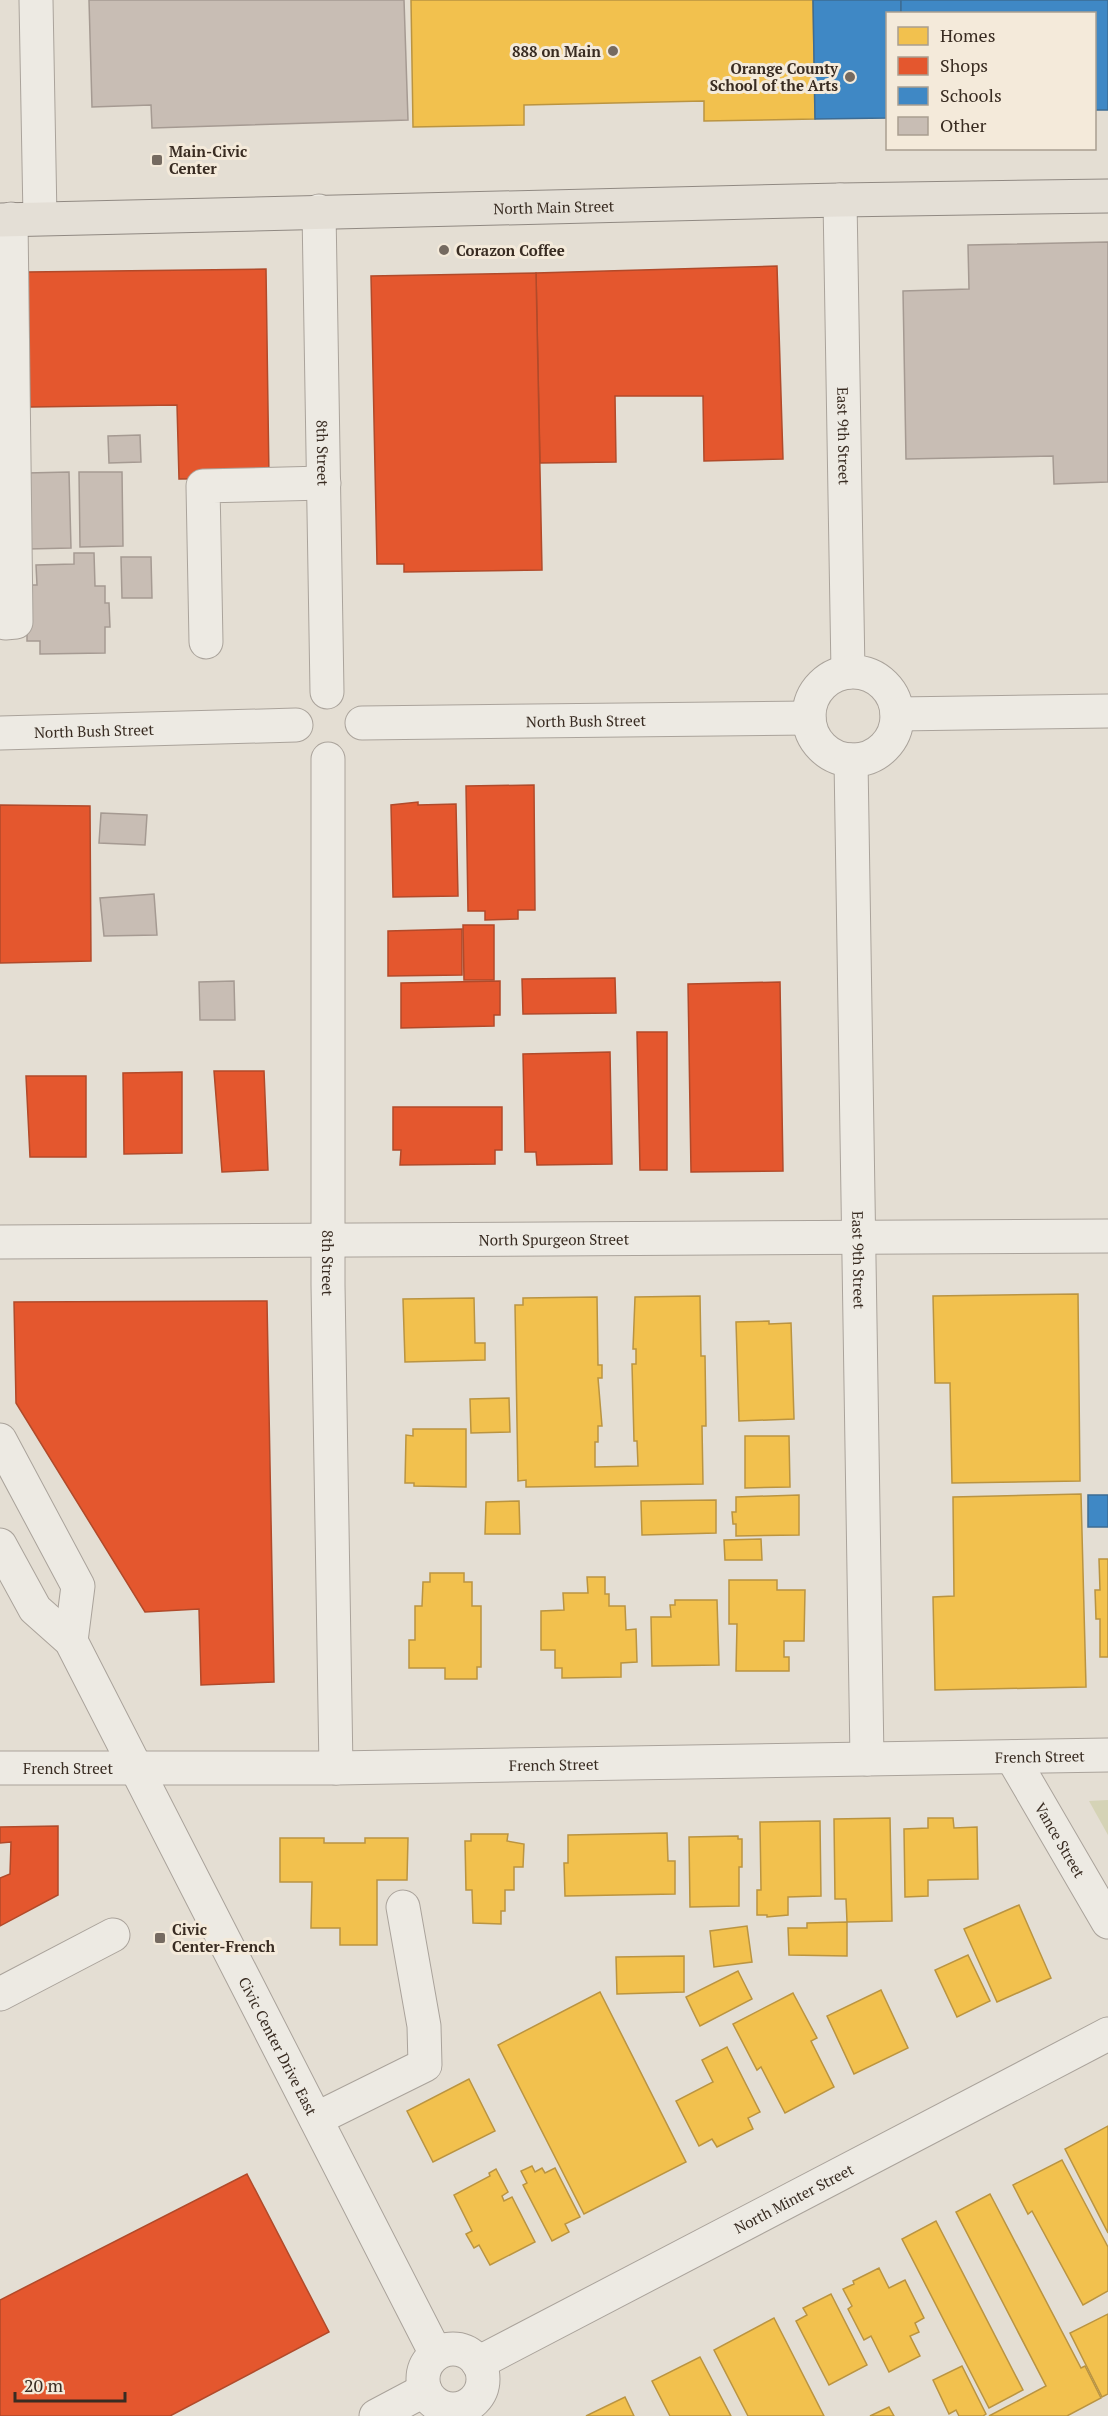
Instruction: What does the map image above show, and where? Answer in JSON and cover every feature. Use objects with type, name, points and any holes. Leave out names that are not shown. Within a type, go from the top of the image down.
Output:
[{"type":"main road","name":"North Main Street","points":[[17,219],[1108,196]]},
{"type":"street","points":[[5,623],[16,622],[17,219],[36,0]]},
{"type":"street","name":"East 9th Street","points":[[840,200],[848,672]]},
{"type":"street","name":"8th Street","points":[[319,212],[327,692]]},
{"type":"street","points":[[206,642],[203,486],[324,483]]},
{"type":"street","points":[[848,672],[862,673],[876,678],[886,687],[894,700],[897,714],[895,728],[889,742],[878,752],[865,758],[851,760],[838,758],[817,742],[811,730],[809,718],[810,705],[824,682],[835,675],[848,672]]},
{"type":"street","points":[[327,692],[345,696],[353,703],[362,723],[361,735],[356,744],[339,757],[328,759],[317,757],[300,743],[296,725],[299,711],[305,702],[314,695],[327,692]]},
{"type":"street","points":[[897,714],[1108,711]]},
{"type":"street","name":"North Bush Street","points":[[362,723],[809,718]]},
{"type":"street","name":"North Bush Street","points":[[0,733],[296,725]]},
{"type":"street","name":"8th Street","points":[[328,759],[328,1240],[336,1768]]},
{"type":"street","name":"East 9th Street","points":[[851,760],[867,1759]]},
{"type":"street","name":"North Spurgeon Street","points":[[0,1242],[1108,1236]]},
{"type":"street","points":[[0,1440],[78,1586],[71,1641]]},
{"type":"street","name":"Civic Center Drive East","points":[[0,1545],[35,1610],[71,1641],[436,2354]]},
{"type":"street","name":"French Street","points":[[0,1768],[336,1768],[1108,1755]]},
{"type":"street","name":"Vance Street","points":[[1012,1757],[1108,1922]]},
{"type":"street","points":[[316,2119],[425,2065],[424,2026],[403,1907]]},
{"type":"street","points":[[0,1994],[113,1935]]},
{"type":"street","name":"North Minter Street","points":[[478,2363],[1108,2034]]},
{"type":"street","points":[[447,2349],[459,2350],[470,2354],[478,2363],[483,2375],[482,2388],[467,2412],[441,2407],[431,2400],[422,2380],[424,2370],[436,2354],[447,2349]]},
{"type":"street","points":[[376,2416],[425,2390]]},
{"type":"shaded area","points":[[1108,1800],[1108,1835],[1089,1801]]},
{"type":"building: Homes","name":"888 on Main","points":[[411,0],[813,0],[815,119],[704,121],[704,101],[524,105],[524,125],[413,127]]},
{"type":"building: Homes","points":[[1078,1294],[1080,1481],[952,1483],[950,1383],[935,1383],[933,1296]]},
{"type":"building: Homes","points":[[700,1296],[701,1356],[705,1356],[706,1426],[702,1426],[703,1484],[526,1487],[526,1480],[518,1481],[515,1305],[523,1305],[523,1298],[597,1297],[598,1365],[602,1365],[602,1378],[598,1378],[602,1426],[598,1426],[598,1442],[595,1442],[595,1467],[638,1466],[637,1441],[634,1441],[632,1364],[636,1364],[636,1349],[633,1349],[635,1297]]},
{"type":"building: Homes","points":[[474,1298],[475,1343],[485,1343],[485,1360],[405,1362],[403,1299]]},
{"type":"building: Homes","points":[[769,1321],[769,1324],[791,1323],[794,1419],[739,1421],[736,1322]]},
{"type":"building: Homes","points":[[509,1398],[510,1432],[471,1433],[470,1399]]},
{"type":"building: Homes","points":[[413,1429],[466,1429],[466,1487],[414,1486],[414,1483],[405,1483],[406,1435],[413,1436]]},
{"type":"building: Homes","points":[[745,1436],[789,1436],[790,1487],[745,1488]]},
{"type":"building: Homes","points":[[1081,1494],[1086,1687],[935,1690],[933,1597],[954,1596],[953,1497]]},
{"type":"building: Homes","points":[[799,1495],[799,1535],[736,1536],[736,1524],[733,1524],[732,1512],[736,1512],[736,1497]]},
{"type":"building: Homes","points":[[716,1500],[716,1533],[642,1535],[641,1501]]},
{"type":"building: Homes","points":[[519,1501],[520,1534],[485,1534],[486,1502]]},
{"type":"building: Homes","points":[[761,1539],[762,1560],[725,1560],[724,1540]]},
{"type":"building: Homes","points":[[1099,1559],[1108,1559],[1108,1657],[1100,1657],[1100,1619],[1096,1619],[1095,1590],[1100,1590]]},
{"type":"building: Homes","points":[[430,1573],[464,1573],[464,1582],[472,1582],[472,1606],[481,1606],[481,1667],[477,1667],[477,1679],[445,1679],[445,1668],[409,1668],[409,1640],[415,1640],[415,1606],[422,1606],[423,1582],[430,1582]]},
{"type":"building: Homes","points":[[587,1577],[605,1577],[605,1594],[609,1594],[609,1606],[625,1606],[626,1630],[636,1629],[637,1662],[621,1663],[621,1677],[562,1678],[562,1668],[555,1668],[555,1650],[541,1650],[541,1611],[564,1610],[563,1593],[588,1593]]},
{"type":"building: Homes","points":[[729,1580],[777,1580],[777,1590],[805,1590],[804,1641],[784,1641],[784,1657],[789,1657],[789,1671],[736,1671],[737,1624],[729,1624]]},
{"type":"building: Homes","points":[[675,1600],[717,1600],[719,1665],[652,1666],[651,1617],[671,1617],[670,1605],[675,1605]]},
{"type":"building: Homes","points":[[890,1818],[892,1921],[847,1922],[846,1899],[835,1899],[834,1819]]},
{"type":"building: Homes","points":[[928,1818],[953,1818],[954,1828],[977,1827],[978,1879],[928,1880],[928,1896],[905,1897],[904,1829],[928,1828]]},
{"type":"building: Homes","points":[[820,1821],[821,1896],[788,1897],[788,1915],[767,1917],[767,1915],[757,1915],[757,1890],[761,1890],[760,1822]]},
{"type":"building: Homes","points":[[667,1833],[668,1861],[675,1861],[675,1894],[565,1896],[564,1863],[568,1863],[568,1835]]},
{"type":"building: Homes","points":[[471,1834],[508,1834],[507,1841],[524,1844],[523,1867],[514,1867],[514,1890],[505,1890],[505,1911],[501,1911],[501,1924],[473,1923],[472,1890],[466,1890],[465,1841],[471,1841]]},
{"type":"building: Homes","points":[[738,1836],[738,1839],[742,1839],[739,1906],[690,1907],[689,1837]]},
{"type":"building: Homes","points":[[280,1838],[324,1838],[324,1843],[365,1843],[365,1838],[408,1838],[407,1880],[377,1880],[377,1945],[340,1945],[340,1928],[311,1928],[312,1882],[280,1882]]},
{"type":"building: Homes","points":[[1019,1905],[1051,1978],[997,2002],[964,1929]]},
{"type":"building: Homes","points":[[847,1922],[847,1956],[789,1955],[788,1928],[807,1928],[807,1923]]},
{"type":"building: Homes","points":[[747,1926],[752,1962],[714,1967],[710,1931]]},
{"type":"building: Homes","points":[[968,1955],[990,2001],[957,2017],[935,1970]]},
{"type":"building: Homes","points":[[684,1956],[684,1992],[617,1994],[616,1957]]},
{"type":"building: Homes","points":[[738,1971],[752,1999],[700,2026],[686,1997]]},
{"type":"building: Homes","points":[[881,1990],[908,2048],[854,2074],[827,2016]]},
{"type":"building: Homes","points":[[600,1992],[686,2162],[584,2214],[498,2045]]},
{"type":"building: Homes","points":[[793,1993],[817,2038],[811,2041],[834,2087],[785,2113],[761,2067],[757,2070],[733,2024]]},
{"type":"building: Homes","points":[[727,2047],[760,2112],[748,2118],[753,2129],[717,2147],[712,2139],[699,2146],[676,2101],[713,2082],[702,2060]]},
{"type":"building: Homes","points":[[469,2079],[495,2131],[433,2162],[407,2111]]},
{"type":"building: Homes","points":[[1108,2126],[1108,2233],[1065,2149]]},
{"type":"building: Homes","points":[[1062,2160],[1108,2247],[1108,2291],[1083,2305],[1032,2211],[1028,2214],[1013,2185]]},
{"type":"building: Homes","points":[[532,2166],[535,2172],[542,2168],[545,2173],[555,2168],[580,2217],[565,2224],[569,2232],[552,2241],[523,2185],[527,2183],[521,2171]]},
{"type":"building: Homes","points":[[496,2169],[508,2192],[502,2196],[504,2201],[512,2197],[535,2242],[490,2265],[479,2245],[474,2248],[466,2234],[472,2231],[454,2195],[490,2176],[489,2173]]},
{"type":"building: Homes","points":[[990,2194],[1081,2368],[1085,2366],[1101,2398],[1067,2416],[989,2416],[1046,2386],[956,2212]]},
{"type":"building: Homes","points":[[936,2221],[1023,2390],[989,2408],[902,2239]]},
{"type":"building: Homes","points":[[879,2268],[889,2288],[905,2280],[924,2318],[915,2323],[919,2332],[910,2336],[920,2356],[889,2372],[871,2336],[864,2340],[848,2309],[852,2306],[843,2289],[854,2284],[853,2281]]},
{"type":"building: Homes","points":[[831,2294],[867,2365],[829,2385],[796,2321],[807,2315],[803,2308]]},
{"type":"building: Homes","points":[[1108,2314],[1108,2394],[1102,2397],[1070,2333]]},
{"type":"building: Homes","points":[[774,2318],[824,2416],[748,2416],[714,2350]]},
{"type":"building: Homes","points":[[700,2357],[731,2416],[670,2416],[652,2381]]},
{"type":"building: Homes","points":[[962,2366],[986,2414],[983,2416],[959,2416],[956,2410],[949,2414],[933,2380]]},
{"type":"building: Homes","points":[[625,2397],[634,2416],[586,2416]]},
{"type":"building: Homes","points":[[889,2407],[894,2416],[870,2416]]},
{"type":"building: Shops","points":[[777,266],[783,459],[704,461],[703,396],[615,396],[616,462],[540,463],[536,273]]},
{"type":"building: Shops","points":[[266,269],[269,478],[179,479],[177,405],[30,407],[28,272]]},
{"type":"building: Shops","points":[[536,273],[542,570],[404,572],[404,564],[377,564],[371,276]]},
{"type":"building: Shops","points":[[534,785],[535,910],[518,910],[518,919],[485,920],[485,911],[468,911],[466,786]]},
{"type":"building: Shops","points":[[418,802],[418,805],[456,804],[458,896],[393,897],[391,805]]},
{"type":"building: Shops","points":[[0,805],[90,806],[91,961],[0,963]]},
{"type":"building: Shops","points":[[463,925],[494,925],[494,980],[464,980]]},
{"type":"building: Shops","points":[[462,929],[462,975],[388,976],[388,931]]},
{"type":"building: Shops","points":[[615,978],[616,1013],[523,1014],[522,979]]},
{"type":"building: Shops","points":[[500,981],[500,1015],[494,1015],[494,1026],[401,1028],[401,983]]},
{"type":"building: Shops","points":[[780,982],[783,1171],[691,1172],[688,984]]},
{"type":"building: Shops","points":[[637,1032],[667,1032],[667,1170],[640,1170]]},
{"type":"building: Shops","points":[[610,1052],[612,1164],[537,1165],[536,1152],[525,1152],[523,1054]]},
{"type":"building: Shops","points":[[214,1071],[264,1071],[268,1170],[222,1172]]},
{"type":"building: Shops","points":[[182,1072],[182,1153],[124,1154],[123,1073]]},
{"type":"building: Shops","points":[[26,1076],[86,1076],[86,1157],[30,1157]]},
{"type":"building: Shops","points":[[393,1107],[502,1107],[502,1150],[495,1150],[495,1164],[400,1165],[401,1150],[393,1150]]},
{"type":"building: Shops","points":[[267,1301],[274,1682],[201,1685],[199,1609],[145,1612],[16,1403],[14,1302]]},
{"type":"building: Shops","points":[[58,1826],[58,1895],[0,1926],[0,1878],[10,1874],[11,1842],[0,1843],[0,1827]]},
{"type":"building: Shops","points":[[247,2174],[329,2332],[170,2416],[0,2416],[0,2300]]},
{"type":"building: Schools","points":[[813,0],[901,0],[901,12],[886,12],[886,118],[815,119]]},
{"type":"building: Schools","points":[[901,0],[1108,0],[1108,110],[1096,110],[1096,12],[901,12]]},
{"type":"building: Schools","points":[[1088,1495],[1108,1495],[1108,1527],[1088,1527]]},
{"type":"building: Other","points":[[89,0],[404,0],[408,120],[152,128],[151,105],[92,107]]},
{"type":"building: Other","points":[[1108,242],[1108,482],[1054,484],[1053,456],[906,459],[903,291],[969,289],[968,245]]},
{"type":"building: Other","points":[[140,435],[141,462],[109,463],[108,436]]},
{"type":"building: Other","points":[[69,472],[71,548],[28,549],[27,473]]},
{"type":"building: Other","points":[[79,472],[122,472],[123,546],[80,547]]},
{"type":"building: Other","points":[[74,553],[94,553],[95,586],[105,586],[105,603],[109,603],[110,627],[105,627],[105,653],[40,654],[40,641],[27,641],[27,585],[37,585],[36,565],[74,564]]},
{"type":"building: Other","points":[[121,557],[151,557],[152,598],[122,598]]},
{"type":"building: Other","points":[[101,813],[147,815],[145,845],[99,843]]},
{"type":"building: Other","points":[[154,894],[157,935],[104,936],[100,898]]},
{"type":"building: Other","points":[[234,981],[235,1020],[200,1020],[199,982]]},
{"type":"place","name":"888 on Main","points":[[613,51]]},
{"type":"place","name":"Orange County School of the Arts","points":[[850,77]]},
{"type":"place","name":"Main-Civic Center","points":[[157,160]]},
{"type":"place","name":"Corazon Coffee","points":[[444,250]]},
{"type":"place","name":"Civic Center-French","points":[[160,1938]]}]
